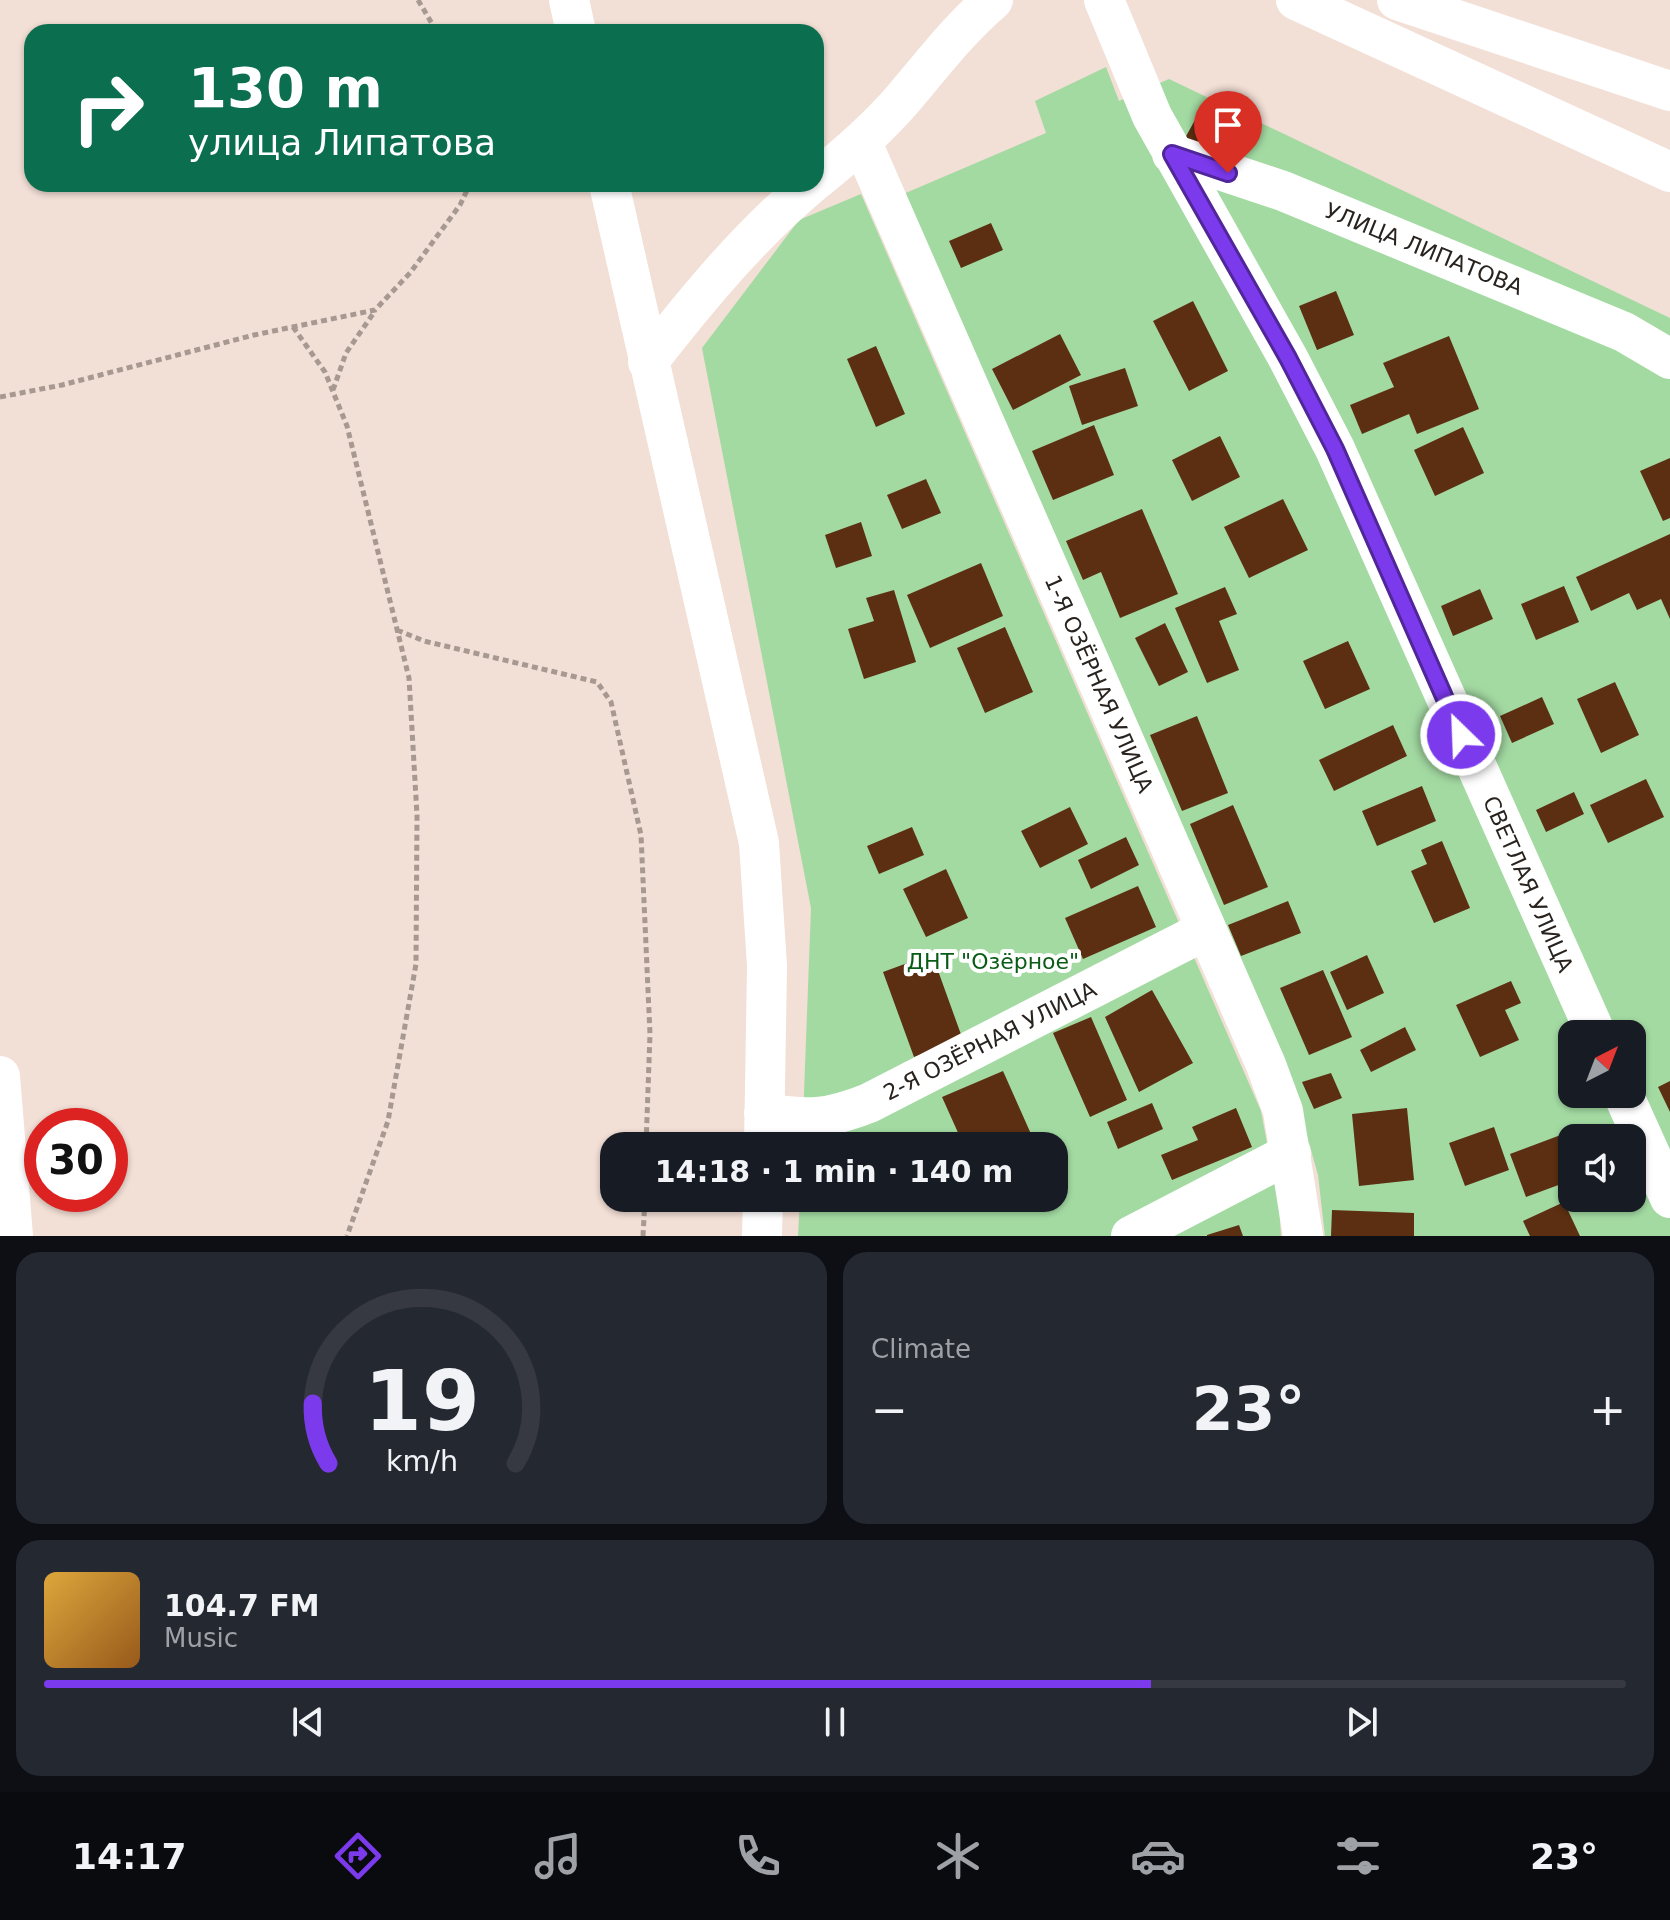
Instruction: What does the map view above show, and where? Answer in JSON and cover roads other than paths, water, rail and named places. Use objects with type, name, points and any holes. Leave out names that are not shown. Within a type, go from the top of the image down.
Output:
[{"type":"street","points":[[569,0],[574,24]]},
{"type":"street","points":[[824,174],[862,143],[901,102],[949,41],[993,0]]},
{"type":"street","name":"СВЕТЛАЯ УЛИЦА","points":[[1104,0],[1152,116],[1288,358],[1335,449],[1590,1020]]},
{"type":"street","points":[[1296,0],[1670,172]]},
{"type":"street","points":[[1397,0],[1670,91]]},
{"type":"street","name":"1-Я ОЗЁРНАЯ УЛИЦА","points":[[862,143],[1266,1065],[1283,1111],[1303,1236]]},
{"type":"street","name":"УЛИЦА ЛИПАТОВА","points":[[1172,154],[1283,191],[1624,332],[1670,359]]},
{"type":"street","points":[[611,192],[759,843],[767,966],[764,1130]]},
{"type":"street","points":[[648,362],[695,301],[802,192]]},
{"type":"street","name":"2-Я ОЗЁРНАЯ УЛИЦА","points":[[764,1130],[806,1119],[838,1115],[869,1103],[1206,930]]},
{"type":"street","points":[[0,1076],[13,1236]]},
{"type":"street","points":[[1629,1108],[1670,1198]]},
{"type":"street","points":[[1131,1236],[1291,1153]]},
{"type":"street","points":[[762,1236],[763,1212]]},
{"type":"park label","name":"ДНТ \"Озёрное\"","points":[[993,961]]}]
